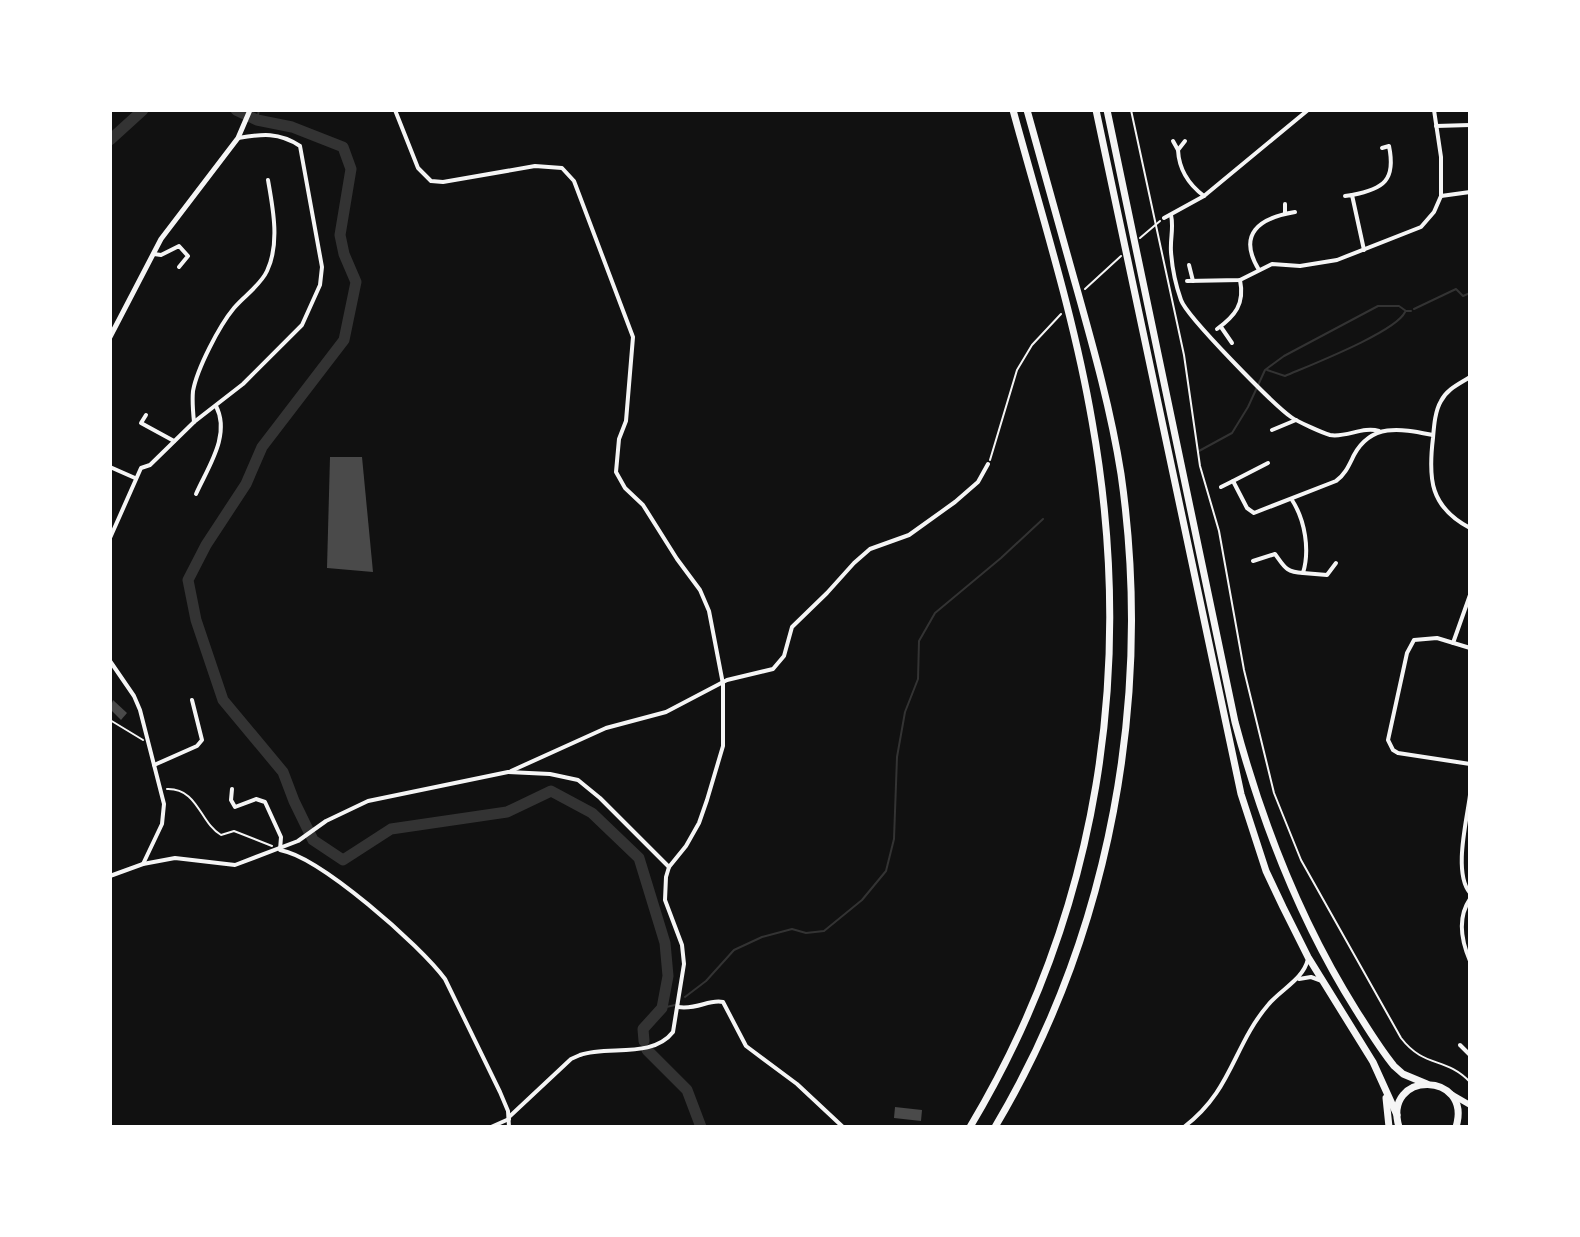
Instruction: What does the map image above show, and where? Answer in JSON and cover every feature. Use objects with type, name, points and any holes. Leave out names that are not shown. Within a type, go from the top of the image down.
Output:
[{"type":"highway","points":[[970,1127],[993,1089],[1026,1021],[1067,909],[1087,839],[1097,785],[1111,654],[1107,530],[1092,420],[1058,274],[1013,110]]},
{"type":"highway","points":[[995,1127],[1043,1035],[1088,916],[1118,788],[1132,654],[1128,528],[1118,458],[1089,330],[1027,110]]},
{"type":"highway","points":[[1096,110],[1231,756],[1252,830],[1266,871],[1308,957],[1383,1081],[1399,1127]]},
{"type":"highway","points":[[1107,110],[1235,722],[1254,790],[1283,869],[1336,978],[1394,1066],[1403,1074],[1436,1085],[1451,1094],[1458,1108],[1456,1127]]},
{"type":"highway","points":[[1383,1081],[1389,1127]]},
{"type":"highway","points":[[1397,1115],[1403,1096],[1414,1087],[1427,1084]]},
{"type":"main road","points":[[1451,1094],[1470,1105]]},
{"type":"street","points":[[110,337],[161,239],[240,135],[250,110]]},
{"type":"street","points":[[395,110],[418,168],[431,181],[443,182],[535,166],[562,168],[574,181],[633,337],[626,421],[616,455],[616,472],[625,488],[643,505],[700,590],[709,611],[723,684],[723,746],[699,823],[669,867],[665,900],[682,945],[684,964],[673,1032],[666,1040],[632,1050],[587,1052],[571,1059],[509,1118],[491,1127]]},
{"type":"street","points":[[1164,218],[1204,196],[1308,110]]},
{"type":"street","points":[[1189,265],[1190,281],[1240,280],[1272,264],[1300,266],[1326,262],[1421,227],[1434,212],[1441,196],[1441,157],[1434,110]]},
{"type":"street","points":[[1436,126],[1470,125]]},
{"type":"street","points":[[110,538],[141,468],[150,465],[194,422],[243,384],[302,325],[320,285],[322,267],[305,159],[300,146],[276,135],[240,135]]},
{"type":"street","points":[[1173,141],[1184,175],[1204,196]]},
{"type":"street","points":[[1178,150],[1185,141]]},
{"type":"street","points":[[1345,196],[1377,190],[1387,178],[1393,168],[1392,160],[1389,146],[1382,148]]},
{"type":"street","points":[[194,422],[193,393],[207,355],[229,314],[268,269],[274,231],[268,180]]},
{"type":"street","points":[[259,189],[269,187]]},
{"type":"street","points":[[1441,196],[1470,192]]},
{"type":"street","points":[[1352,195],[1364,250]]},
{"type":"street","points":[[1285,204],[1285,213]]},
{"type":"street","points":[[1259,270],[1249,253],[1251,235],[1259,226],[1285,213],[1295,212]]},
{"type":"street","points":[[1171,215],[1174,233],[1171,253],[1181,301],[1191,316],[1296,420],[1329,435],[1396,428],[1433,435]]},
{"type":"street","points":[[154,254],[161,255],[179,246],[188,256],[179,267]]},
{"type":"street","points":[[1232,343],[1219,328],[1237,312],[1242,295],[1240,280]]},
{"type":"street","points":[[1470,377],[1448,391],[1441,401],[1430,463],[1436,497],[1446,512],[1470,528]]},
{"type":"street","points":[[196,494],[221,439],[222,423],[216,406]]},
{"type":"street","points":[[146,415],[141,423],[174,441]]},
{"type":"street","points":[[1272,430],[1296,420]]},
{"type":"street","points":[[1233,481],[1250,512],[1260,512],[1292,500],[1310,489],[1328,486],[1342,477],[1359,447],[1379,431]]},
{"type":"street","points":[[1221,487],[1268,463]]},
{"type":"street","points":[[110,876],[158,860],[191,858],[235,865],[280,850],[368,801],[508,772],[606,728],[666,712],[727,680],[773,669],[780,664],[792,627],[854,563],[870,549],[909,535],[955,502],[978,482],[988,464]]},
{"type":"street","points":[[110,467],[135,478]]},
{"type":"street","points":[[1292,500],[1299,510],[1307,549],[1303,573]]},
{"type":"street","points":[[1253,561],[1275,554],[1284,569],[1290,572],[1327,575],[1336,563]]},
{"type":"street","points":[[1453,643],[1470,595]]},
{"type":"street","points":[[1470,648],[1427,637],[1414,640],[1410,645],[1388,740],[1398,753],[1470,764]]},
{"type":"street","points":[[110,661],[134,696],[162,789],[162,824],[143,864]]},
{"type":"street","points":[[154,765],[197,746],[202,740],[192,700]]},
{"type":"street","points":[[508,772],[550,774],[578,780],[669,867]]},
{"type":"street","points":[[232,789],[231,800],[235,807],[256,799],[265,802],[281,837],[280,850]]},
{"type":"street","points":[[1470,795],[1461,868],[1470,896],[1461,921],[1470,961]]},
{"type":"street","points":[[280,850],[299,856],[338,882],[430,959],[448,985],[500,1092],[509,1127]]},
{"type":"street","points":[[1184,1127],[1212,1101],[1267,1006],[1297,979],[1305,969],[1308,957]]},
{"type":"street","points":[[1297,979],[1311,977],[1324,981]]},
{"type":"street","points":[[677,1022],[692,1009],[716,1000],[723,1002],[746,1046],[797,1084],[843,1127]]},
{"type":"street","points":[[678,1007],[692,1009]]},
{"type":"street","points":[[1460,1045],[1470,1055]]},
{"type":"path","points":[[1131,110],[1184,355],[1195,439],[1219,531],[1244,670],[1267,767],[1286,825],[1301,860],[1401,1038],[1417,1055],[1457,1069],[1470,1082]]},
{"type":"path","points":[[1150,229],[1164,218]]},
{"type":"path","points":[[1099,275],[1107,269]]},
{"type":"path","points":[[988,464],[1017,370],[1043,332]]},
{"type":"path","points":[[110,720],[148,742]]},
{"type":"path","points":[[162,789],[173,789],[195,801],[215,832],[221,835],[234,831],[280,850]]},
{"type":"building","points":[[330,457],[362,457],[373,572],[327,568]]},
{"type":"building","points":[[113,700],[127,713],[121,720],[110,709]]},
{"type":"building","points":[[895,1107],[922,1110],[921,1121],[894,1118]]},
{"type":"waterway","points":[[110,140],[143,110]]},
{"type":"waterway","points":[[236,110],[257,120],[292,127],[343,147],[351,169],[340,235],[356,282],[344,340],[262,447],[246,484],[206,545],[188,580],[196,620],[223,700],[283,772],[313,840],[343,860],[391,829],[507,812],[551,791],[592,813],[639,858],[665,943],[668,976],[662,1008],[643,1029],[644,1041]]},
{"type":"waterway","points":[[257,120],[259,110]]},
{"type":"waterway","points":[[1414,309],[1456,289],[1463,296],[1470,293]]},
{"type":"waterway","points":[[1199,451],[1232,433],[1265,370],[1284,356],[1378,306],[1399,306],[1411,311]]},
{"type":"waterway","points":[[1267,370],[1285,376],[1312,365],[1386,329],[1405,312]]},
{"type":"waterway","points":[[685,997],[706,981],[734,950],[762,937],[792,929],[806,933],[824,931],[862,900],[886,871],[894,839],[897,757],[905,712],[918,679],[919,641],[935,613],[1043,519]]},
{"type":"waterway","points":[[662,1008],[675,1005]]},
{"type":"waterway","points":[[647,1050],[687,1090],[701,1127]]}]
